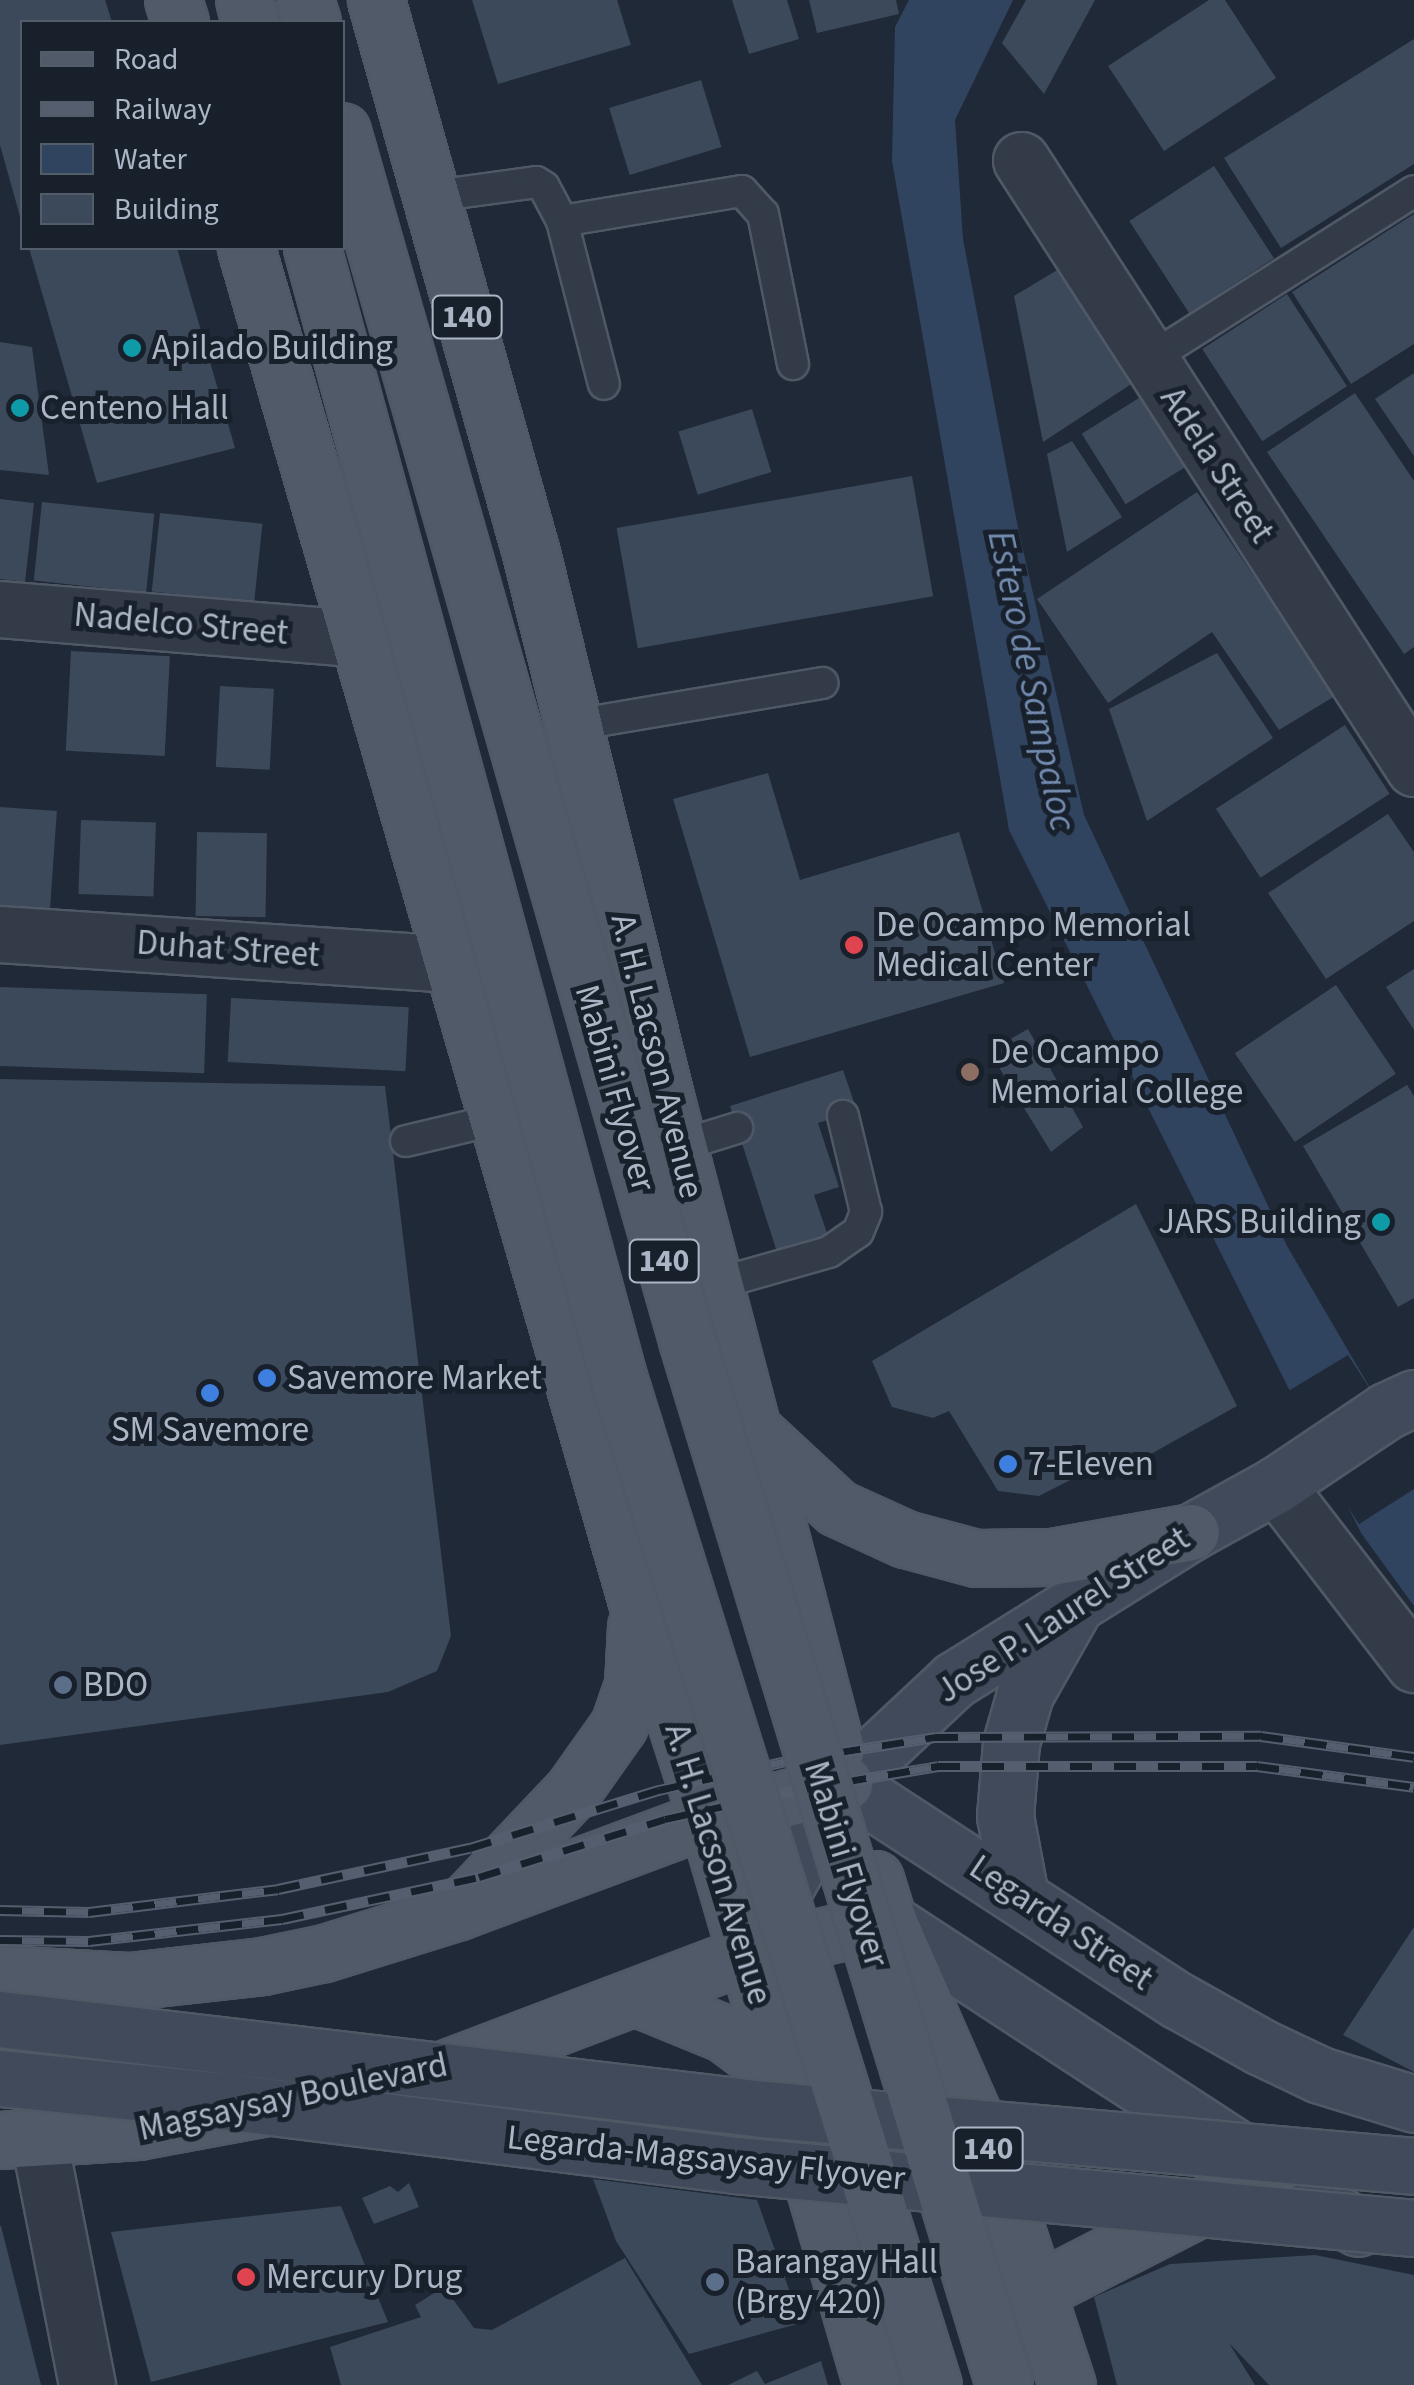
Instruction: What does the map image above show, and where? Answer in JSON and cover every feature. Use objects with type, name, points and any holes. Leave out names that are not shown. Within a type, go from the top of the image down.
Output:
[{"type":"main road","name":"A. H. Lacson Avenue","points":[[376,0],[434,196],[574,725],[844,1783],[888,1921],[994,2162],[1067,2385]]},
{"type":"main road","name":"Mabini Flyover","points":[[345,142],[686,1340],[1004,2385]]},
{"type":"main road","name":"A. H. Lacson Avenue","points":[[247,250],[637,1602],[747,1954],[872,2385]]},
{"type":"main road","name":"Mabini Flyover","points":[[313,250],[619,1380],[933,2385]]},
{"type":"main road","name":"Jose P. Laurel Street","points":[[747,1954],[844,1783],[954,1680],[1191,1532],[1406,1405]]},
{"type":"main road","points":[[756,1433],[837,1508],[905,1539],[976,1558],[1051,1558],[1191,1532]]},
{"type":"main road","points":[[458,1911],[573,1790],[618,1726],[633,1684],[637,1602]]},
{"type":"main road","points":[[1020,1896],[1006,1816],[1011,1743],[1025,1694],[1048,1647],[1076,1604]]},
{"type":"main road","points":[[0,1974],[128,1981],[206,1974],[324,1953],[458,1911],[706,1818],[844,1783]]},
{"type":"main road","name":"Legarda Street","points":[[844,1783],[1179,2001],[1260,2047],[1320,2075],[1414,2104]]},
{"type":"main road","points":[[747,1954],[888,1921],[1348,2224],[1414,2252]]},
{"type":"main road","name":"Magsaysay Boulevard","points":[[20,2140],[138,2131],[418,2078],[747,1954]]},
{"type":"main road","points":[[635,1997],[737,2041],[782,2077]]},
{"type":"main road","name":"Legarda-Magsaysay Flyover","points":[[0,2020],[763,2109],[1414,2166]]},
{"type":"main road","name":"Legarda-Magsaysay Flyover","points":[[0,2078],[251,2104],[735,2165],[1414,2228]]},
{"type":"main road","points":[[1038,2292],[1270,2172]]},
{"type":"street","name":"Adela Street","points":[[1021,160],[1414,768]]},
{"type":"street","name":"Nadelco Street","points":[[0,609],[362,639]]},
{"type":"street","name":"Duhat Street","points":[[0,934],[455,964]]},
{"type":"street","points":[[1296,1470],[1414,1664]]},
{"type":"street","points":[[20,2140],[88,2385]]},
{"type":"lane","points":[[434,196],[536,182],[544,187],[562,221],[604,384]]},
{"type":"lane","points":[[562,221],[742,190],[763,214],[793,364]]},
{"type":"lane","points":[[1148,360],[1414,191]]},
{"type":"lane","points":[[574,725],[822,684]]},
{"type":"lane","points":[[716,1284],[829,1252],[846,1245],[858,1232],[866,1212],[843,1116]]},
{"type":"lane","points":[[406,1141],[498,1119]]},
{"type":"lane","points":[[679,1146],[737,1128]]},
{"type":"water","name":"Estero de Sampaloc","points":[[909,0],[1013,0],[955,120],[963,239],[1018,528],[1084,815],[1287,1246],[1414,1463],[1414,1606],[1361,1533],[1009,830],[892,161],[895,27]]},
{"type":"pier","points":[[1348,1355],[1414,1457],[1414,1489],[1359,1524],[1322,1467],[1285,1393]]},
{"type":"building","points":[[0,0],[105,0],[111,20],[20,20],[20,216],[0,145]]},
{"type":"building","points":[[472,0],[617,0],[631,45],[498,84]]},
{"type":"building","points":[[732,0],[787,0],[799,39],[749,54]]},
{"type":"building","points":[[809,0],[896,0],[899,14],[817,33]]},
{"type":"building","points":[[1026,0],[1095,0],[1044,94],[1002,43]]},
{"type":"building","points":[[1209,0],[1225,0],[1276,78],[1164,151],[1108,66]]},
{"type":"building","points":[[1414,39],[1414,164],[1281,248],[1224,158]]},
{"type":"building","points":[[701,80],[721,147],[630,175],[609,108]]},
{"type":"building","points":[[1214,166],[1274,258],[1189,313],[1129,221]]},
{"type":"building","points":[[1414,214],[1414,344],[1351,384],[1292,292]]},
{"type":"building","name":"Apilado Building","points":[[30,250],[178,250],[235,448],[97,483]]},
{"type":"building","points":[[1069,263],[1139,379],[1043,442],[1014,296]]},
{"type":"building","points":[[1287,294],[1347,386],[1262,441],[1202,349]]},
{"type":"building","name":"Centeno Hall","points":[[0,342],[32,347],[49,475],[0,470]]},
{"type":"building","points":[[1414,373],[1414,456],[1375,399]]},
{"type":"building","points":[[1147,393],[1191,463],[1126,504],[1082,434]]},
{"type":"building","points":[[1355,393],[1414,481],[1414,647],[1404,654],[1267,452]]},
{"type":"building","points":[[752,409],[771,472],[698,495],[678,432]]},
{"type":"building","points":[[1072,441],[1122,517],[1067,552],[1047,454]]},
{"type":"building","points":[[912,476],[933,596],[638,648],[617,528]]},
{"type":"building","points":[[1197,492],[1335,696],[1279,730],[1212,632],[1108,703],[1037,599]]},
{"type":"building","points":[[0,499],[34,503],[25,582],[0,579]]},
{"type":"building","points":[[42,502],[154,514],[146,592],[34,581]]},
{"type":"building","points":[[160,513],[262,524],[254,602],[152,592]]},
{"type":"building","points":[[71,651],[170,656],[165,756],[66,751]]},
{"type":"building","points":[[1217,653],[1273,738],[1147,821],[1109,709]]},
{"type":"building","points":[[220,686],[274,689],[270,770],[216,767]]},
{"type":"building","points":[[1345,725],[1390,794],[1261,878],[1216,809]]},
{"type":"building","name":"De Ocampo Memorial Medical Center","points":[[768,773],[800,880],[959,832],[1004,983],[750,1057],[673,799]]},
{"type":"building","points":[[0,807],[57,811],[50,912],[0,908]]},
{"type":"building","points":[[1388,814],[1414,852],[1414,921],[1326,979],[1268,893]]},
{"type":"building","points":[[81,820],[156,823],[153,897],[78,894]]},
{"type":"building","points":[[197,832],[267,833],[266,917],[196,916]]},
{"type":"building","points":[[1414,969],[1414,1030],[1386,987]]},
{"type":"building","points":[[1336,985],[1396,1074],[1295,1142],[1235,1053]]},
{"type":"building","points":[[0,987],[207,994],[204,1073],[0,1066]]},
{"type":"building","points":[[231,998],[409,1007],[405,1071],[228,1062]]},
{"type":"building","points":[[1028,1029],[1083,1127],[1051,1152],[989,1051]]},
{"type":"building","points":[[843,1070],[857,1111],[818,1123],[839,1187],[814,1195],[828,1236],[777,1252],[730,1106]]},
{"type":"building","name":"Savemore Market","points":[[0,1079],[385,1086],[451,1636],[437,1671],[388,1692],[0,1745]]},
{"type":"building","name":"JARS Building","points":[[1407,1085],[1414,1096],[1414,1298],[1398,1307],[1303,1146]]},
{"type":"building","points":[[1136,1204],[1237,1406],[1124,1469],[1117,1456],[1039,1496],[998,1491],[949,1411],[933,1418],[892,1407],[872,1361]]},
{"type":"building","points":[[1414,1927],[1414,2072],[1343,2035]]},
{"type":"building","name":"Barangay Hall (Brgy 420)","points":[[593,2179],[757,2200],[801,2323],[689,2354],[616,2241]]},
{"type":"building","points":[[409,2183],[419,2207],[374,2224],[362,2198],[390,2186],[398,2192]]},
{"type":"building","name":"Mercury Drug","points":[[341,2206],[388,2322],[151,2382],[111,2232]]},
{"type":"building","points":[[1,2226],[41,2385],[0,2385]]},
{"type":"building","points":[[1315,2255],[1414,2275],[1414,2385],[1269,2385],[1229,2343],[1255,2385],[1117,2385],[1094,2297],[1170,2264]]},
{"type":"building","points":[[625,2258],[702,2385],[341,2385],[330,2347],[421,2317],[415,2305],[444,2287],[474,2328],[492,2330]]},
{"type":"building","points":[[821,2361],[828,2385],[728,2385],[757,2371],[765,2384]]},
{"type":"railway","points":[[0,1910],[89,1912],[278,1889],[470,1848],[659,1790],[795,1759],[936,1737],[1261,1736],[1414,1757]]},
{"type":"railway","points":[[0,1940],[89,1941],[282,1919],[479,1877],[665,1819],[801,1789],[938,1766],[1257,1766],[1414,1787]]},
{"type":"place","name":"Apilado Building","points":[[132,348]]},
{"type":"place","name":"Centeno Hall","points":[[20,408]]},
{"type":"place","name":"De Ocampo Memorial Medical Center","points":[[854,945]]},
{"type":"place","name":"De Ocampo Memorial College","points":[[970,1072]]},
{"type":"place","name":"JARS Building","points":[[1381,1222]]},
{"type":"place","name":"Savemore Market","points":[[267,1378]]},
{"type":"place","name":"SM Savemore","points":[[210,1393]]},
{"type":"place","name":"7-Eleven","points":[[1008,1464]]},
{"type":"place","name":"BDO","points":[[63,1685]]},
{"type":"place","name":"Mercury Drug","points":[[246,2277]]},
{"type":"place","name":"Barangay Hall (Brgy 420)","points":[[715,2282]]}]
